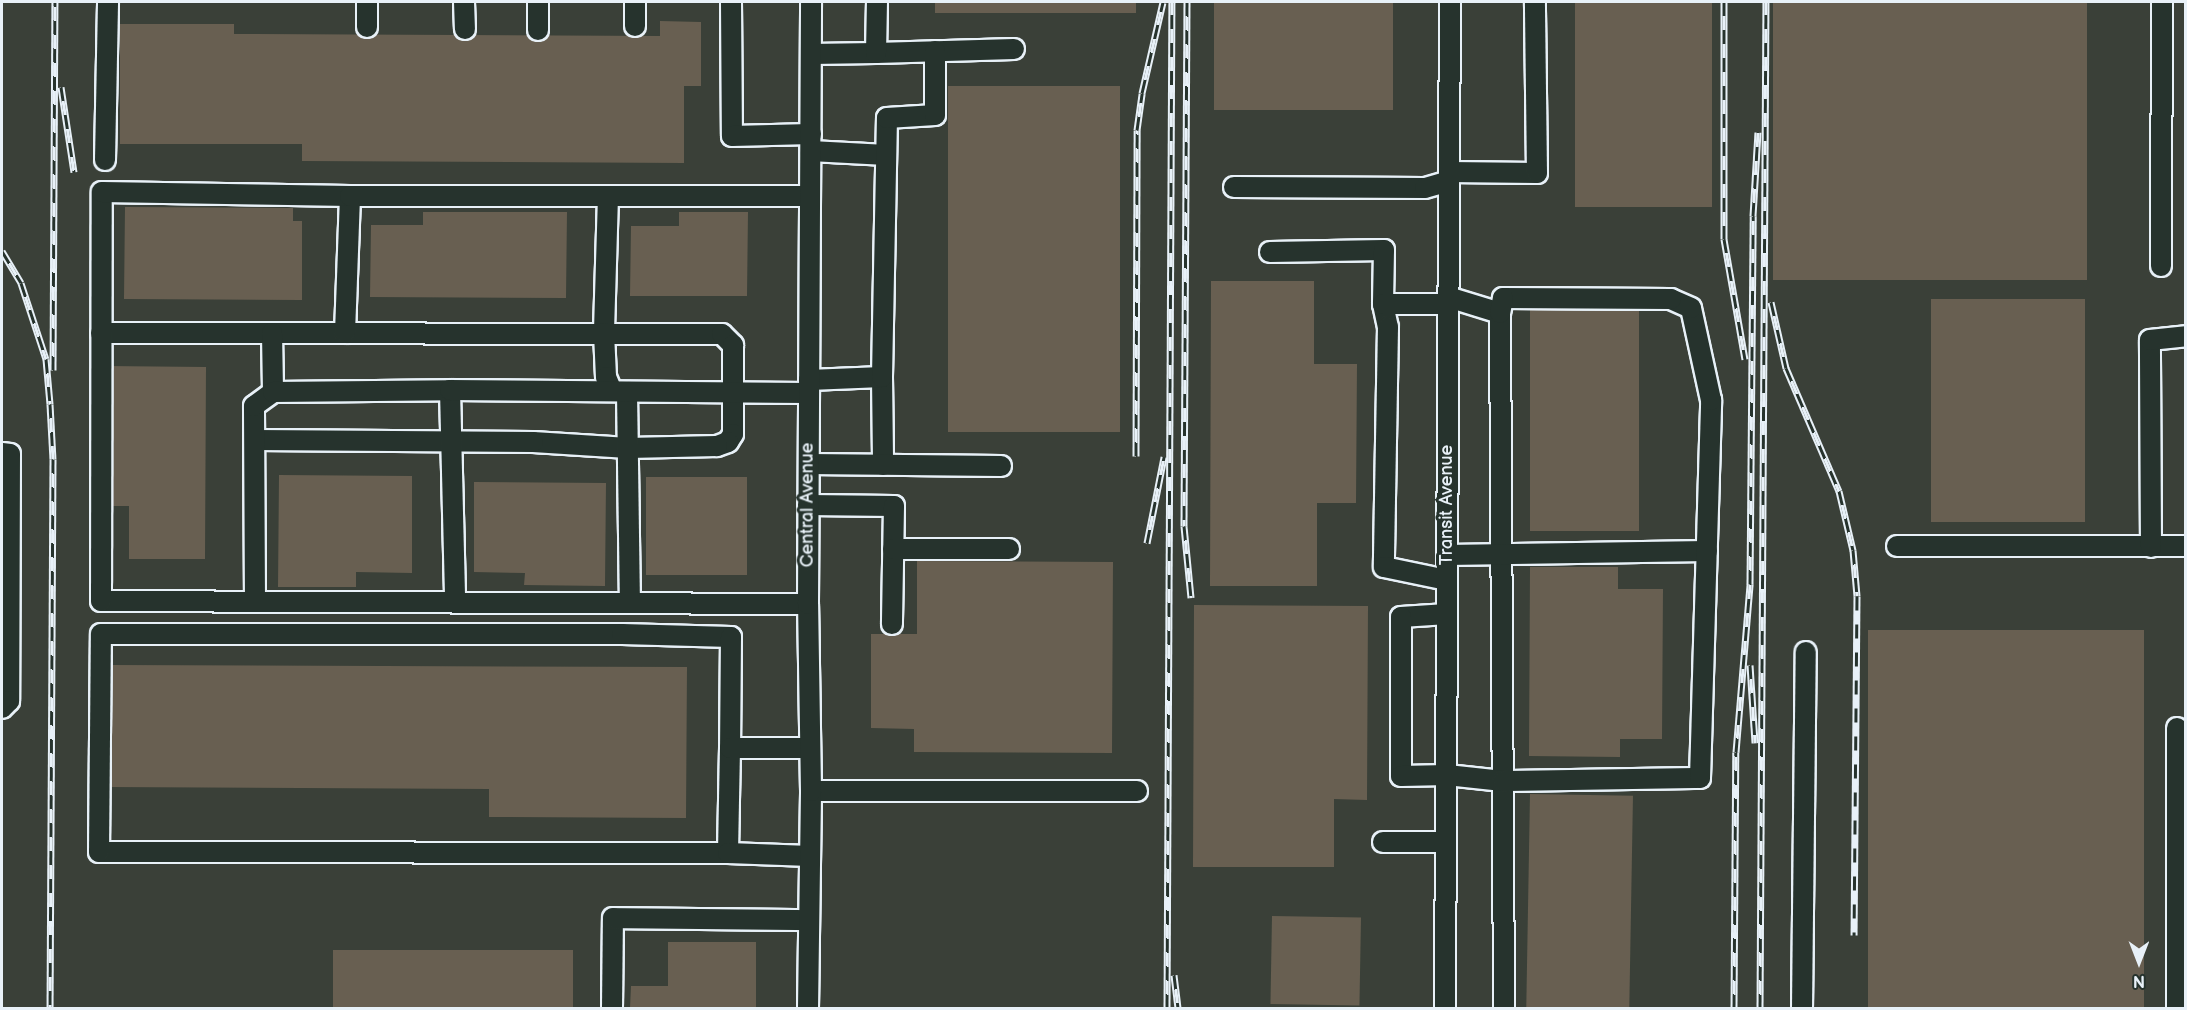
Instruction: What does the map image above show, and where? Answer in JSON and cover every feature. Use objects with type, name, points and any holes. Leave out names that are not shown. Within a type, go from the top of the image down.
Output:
[{"type":"street","points":[[105,160],[108,2]]},
{"type":"street","points":[[367,2],[367,27]]},
{"type":"street","points":[[464,2],[465,29]]},
{"type":"street","points":[[538,2],[538,30]]},
{"type":"street","points":[[635,2],[635,26]]},
{"type":"street","points":[[731,2],[732,136],[811,143],[886,155]]},
{"type":"street","name":"Central Avenue","points":[[808,1008],[811,791],[808,505],[812,2]]},
{"type":"street","points":[[876,53],[877,2]]},
{"type":"street","name":"Transit Avenue","points":[[1445,1008],[1450,2]]},
{"type":"street","points":[[1234,187],[1425,188],[1449,176],[1537,173],[1535,2]]},
{"type":"street","points":[[2161,266],[2162,2]]},
{"type":"street","points":[[811,54],[1014,49]]},
{"type":"street","points":[[883,465],[882,377],[887,118],[935,116],[935,51]]},
{"type":"street","points":[[810,196],[350,196],[102,192],[99,852],[729,853],[810,856]]},
{"type":"street","points":[[345,333],[350,196]]},
{"type":"street","points":[[608,196],[604,333],[606,377],[619,392],[628,448],[630,603]]},
{"type":"street","points":[[1270,252],[1384,250],[1383,304],[1388,327],[1384,567],[1447,580]]},
{"type":"street","points":[[1447,614],[1401,617],[1401,776],[1447,774],[1503,781],[1700,778],[1711,400],[1691,308],[1671,299],[1503,298],[1500,313],[1502,553],[1503,781],[1504,1008]]},
{"type":"street","points":[[1383,304],[1448,300],[1500,313]]},
{"type":"street","points":[[101,333],[722,334],[733,345],[735,393],[733,434],[728,442],[717,446],[628,448],[452,441],[255,440]]},
{"type":"street","points":[[273,333],[273,392]]},
{"type":"street","points":[[2151,547],[2150,340],[2186,336]]},
{"type":"street","points":[[255,601],[254,406],[273,392],[450,390],[735,393],[882,377]]},
{"type":"street","points":[[450,390],[455,602]]},
{"type":"street","points":[[2,453],[10,454],[10,465],[9,701],[2,708]]},
{"type":"street","points":[[809,464],[1001,466]]},
{"type":"street","points":[[808,505],[894,506],[892,624]]},
{"type":"street","points":[[1897,546],[2186,546]]},
{"type":"street","points":[[893,549],[1009,549]]},
{"type":"street","points":[[1447,555],[1707,551]]},
{"type":"street","points":[[101,601],[808,604]]},
{"type":"street","points":[[101,634],[622,634],[730,637],[729,853]]},
{"type":"street","points":[[1802,1008],[1806,652]]},
{"type":"street","points":[[2177,728],[2181,879],[2177,1008]]},
{"type":"street","points":[[730,748],[810,748]]},
{"type":"street","points":[[811,791],[1137,791]]},
{"type":"street","points":[[1383,842],[1446,842]]},
{"type":"street","points":[[612,1008],[614,918],[809,920]]},
{"type":"shaded area","points":[[2,2],[2185,2],[2185,1008],[2,1008]]},
{"type":"building","points":[[935,2],[1136,2],[1136,13],[935,13]]},
{"type":"building","points":[[1214,2],[1393,2],[1393,110],[1214,110]]},
{"type":"building","points":[[1575,2],[1712,2],[1712,207],[1575,207]]},
{"type":"building","points":[[1773,2],[2087,2],[2087,280],[1773,280]]},
{"type":"building","points":[[660,21],[701,22],[701,86],[684,86],[684,163],[302,161],[302,144],[120,144],[120,24],[234,24],[234,34],[660,36]]},
{"type":"building","points":[[948,86],[1120,86],[1120,432],[948,432]]},
{"type":"building","points":[[125,207],[293,208],[293,221],[302,221],[302,300],[124,299]]},
{"type":"building","points":[[423,212],[567,212],[566,298],[370,297],[371,225],[423,225]]},
{"type":"building","points":[[679,212],[748,212],[747,296],[630,296],[631,226],[679,226]]},
{"type":"building","points":[[1211,281],[1314,281],[1314,364],[1357,364],[1356,503],[1317,503],[1317,586],[1210,586]]},
{"type":"building","points":[[1931,299],[2085,299],[2085,522],[1931,522]]},
{"type":"building","points":[[1530,308],[1639,308],[1639,531],[1530,531]]},
{"type":"building","points":[[105,366],[206,367],[205,559],[129,559],[129,506],[105,506]]},
{"type":"building","points":[[279,475],[412,476],[412,573],[356,572],[356,587],[278,587]]},
{"type":"building","points":[[646,477],[747,477],[747,575],[646,575]]},
{"type":"building","points":[[474,482],[606,483],[605,586],[524,585],[525,573],[474,572]]},
{"type":"building","points":[[917,561],[1113,562],[1112,753],[914,752],[914,729],[871,728],[871,634],[917,634]]},
{"type":"building","points":[[1530,567],[1618,567],[1618,589],[1663,589],[1662,739],[1620,739],[1620,757],[1529,756]]},
{"type":"building","points":[[1194,605],[1368,606],[1367,800],[1334,799],[1334,867],[1193,867]]},
{"type":"building","points":[[1868,630],[2144,630],[2144,1008],[1868,1008]]},
{"type":"building","points":[[107,665],[687,667],[686,818],[489,817],[489,789],[106,787]]},
{"type":"building","points":[[1530,794],[1633,796],[1629,1008],[1526,1008]]},
{"type":"building","points":[[1272,916],[1361,918],[1359,1006],[1270,1004]]},
{"type":"building","points":[[668,942],[756,942],[756,1008],[630,1008],[631,986],[668,986]]},
{"type":"building","points":[[333,950],[573,950],[573,1008],[333,1008]]},
{"type":"railway","points":[[53,370],[55,2]]},
{"type":"railway","points":[[1136,456],[1137,130],[1142,93],[1163,2]]},
{"type":"railway","points":[[1167,1008],[1172,2]]},
{"type":"railway","points":[[1187,2],[1184,526],[1191,598]]},
{"type":"railway","points":[[1724,2],[1724,239],[1745,359]]},
{"type":"railway","points":[[1760,1008],[1766,2]]},
{"type":"railway","points":[[61,87],[74,172]]},
{"type":"railway","points":[[1734,1008],[1736,752],[1750,584],[1753,216],[1758,132]]},
{"type":"railway","points":[[2,251],[21,283],[46,359],[50,404],[53,459],[50,1008]]},
{"type":"railway","points":[[1771,302],[1786,368],[1839,491],[1853,550],[1857,596],[1854,935]]},
{"type":"railway","points":[[1147,543],[1164,457]]},
{"type":"railway","points":[[1750,665],[1755,743]]},
{"type":"railway","points":[[1174,975],[1178,1008]]}]
